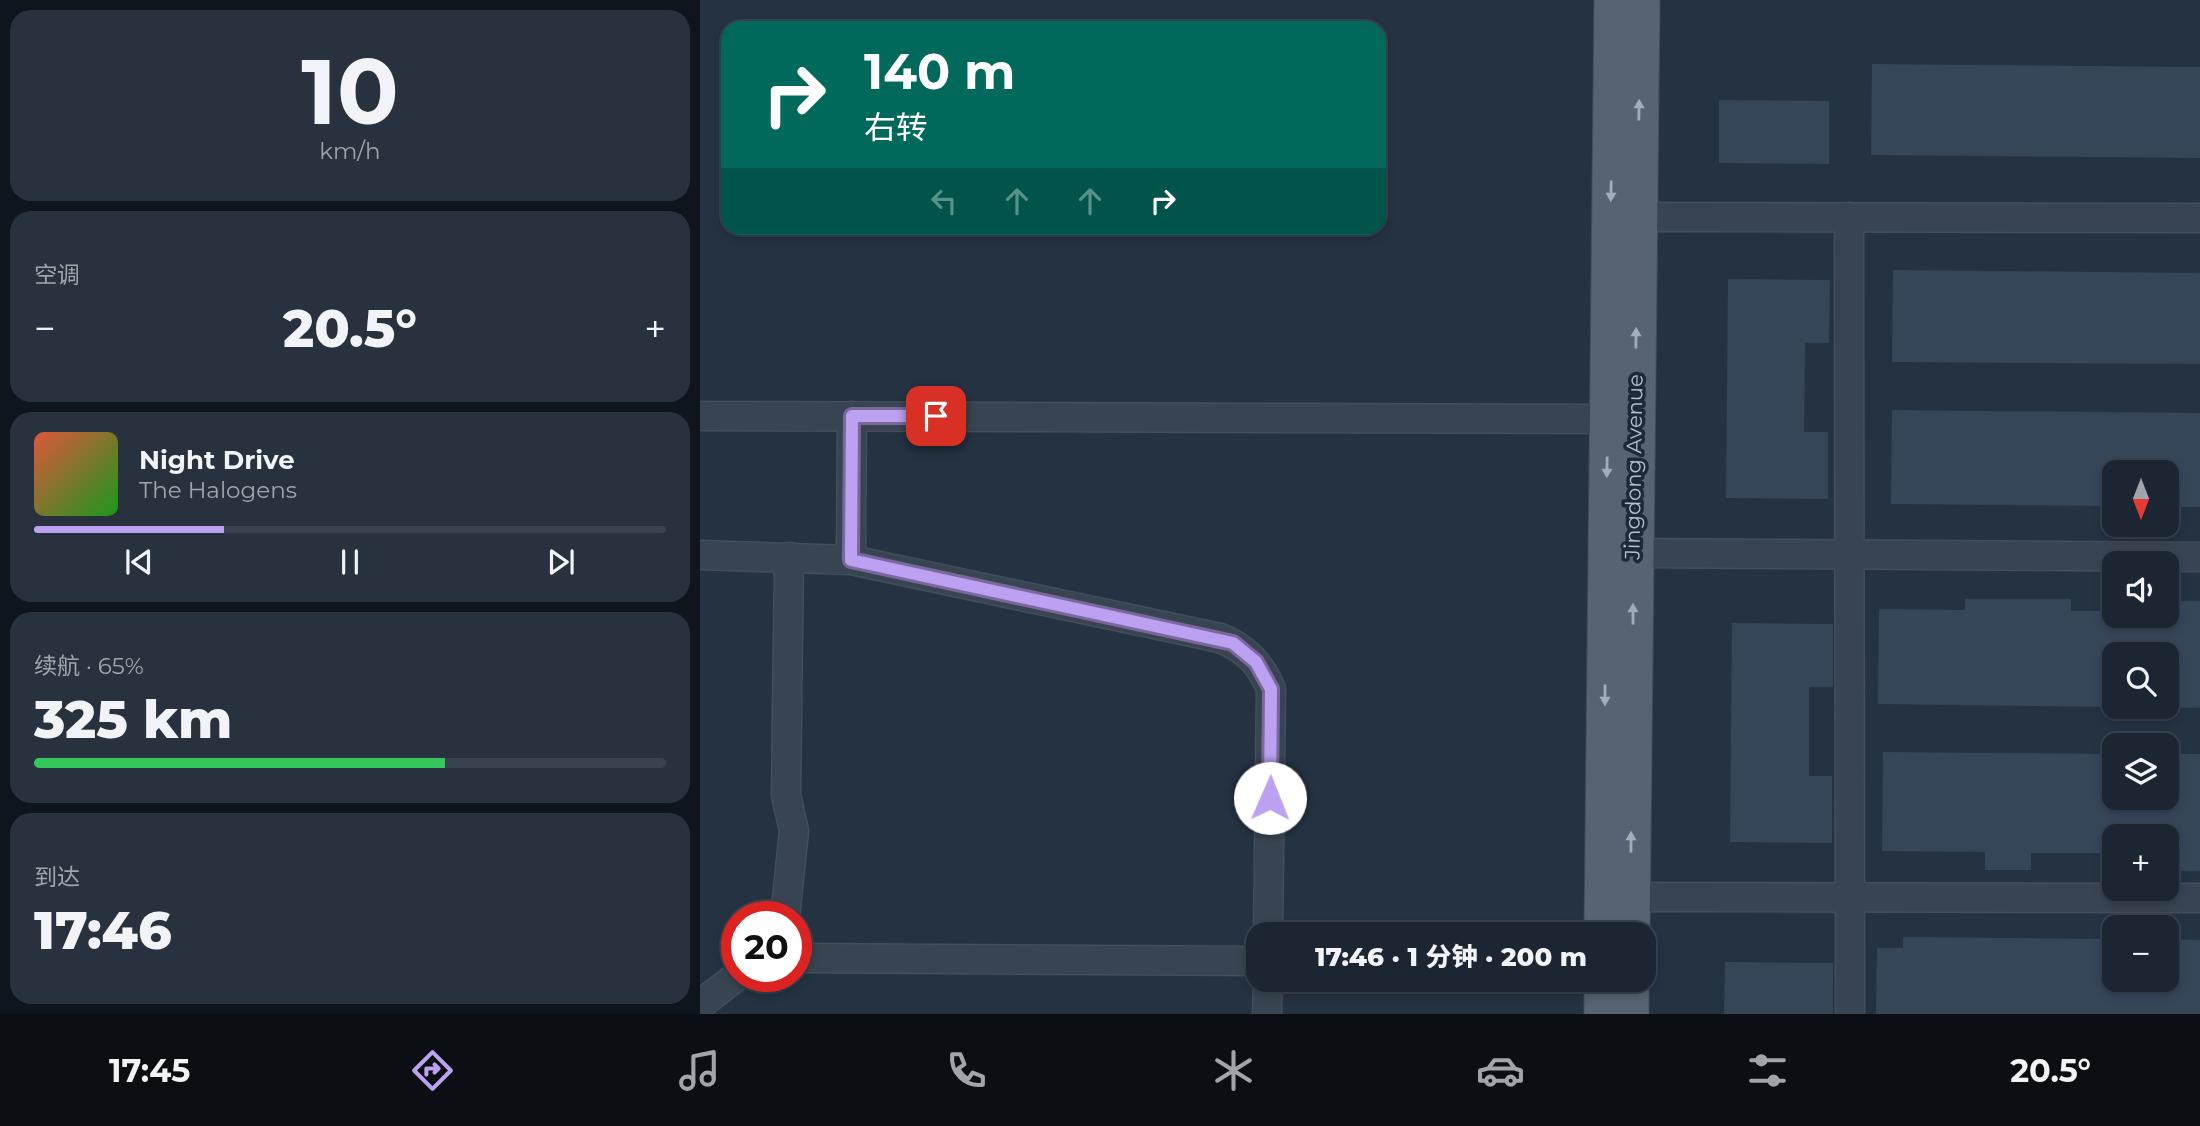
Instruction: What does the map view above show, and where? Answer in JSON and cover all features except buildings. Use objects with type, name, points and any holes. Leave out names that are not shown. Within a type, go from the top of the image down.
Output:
[{"type":"main road","name":"Jingdong Avenue","points":[[1603,922],[1613,0]]},
{"type":"main road","name":"Jingdong Avenue","points":[[1631,922],[1641,0]]},
{"type":"main road","points":[[1603,992],[1603,1014]]},
{"type":"main road","points":[[1630,992],[1630,1014]]},
{"type":"street","points":[[1638,217],[2200,218]]},
{"type":"street","points":[[1849,217],[1850,1014]]},
{"type":"street","points":[[700,416],[1608,419]]},
{"type":"street","points":[[851,560],[852,416]]},
{"type":"street","points":[[1633,553],[2200,557]]},
{"type":"street","points":[[700,555],[851,560],[1220,638],[1245,651],[1265,674],[1271,689],[1268,922]]},
{"type":"street","points":[[787,901],[794,831],[786,795],[789,557]]},
{"type":"street","points":[[1631,897],[2200,898]]},
{"type":"street","points":[[812,958],[1246,961]]},
{"type":"street","points":[[700,1005],[721,989]]},
{"type":"street","points":[[1267,1014],[1268,992]]},
{"type":"route","points":[[936,416],[852,416],[851,560],[1220,638],[1233,643],[1256,662],[1271,689],[1270,798]]}]
